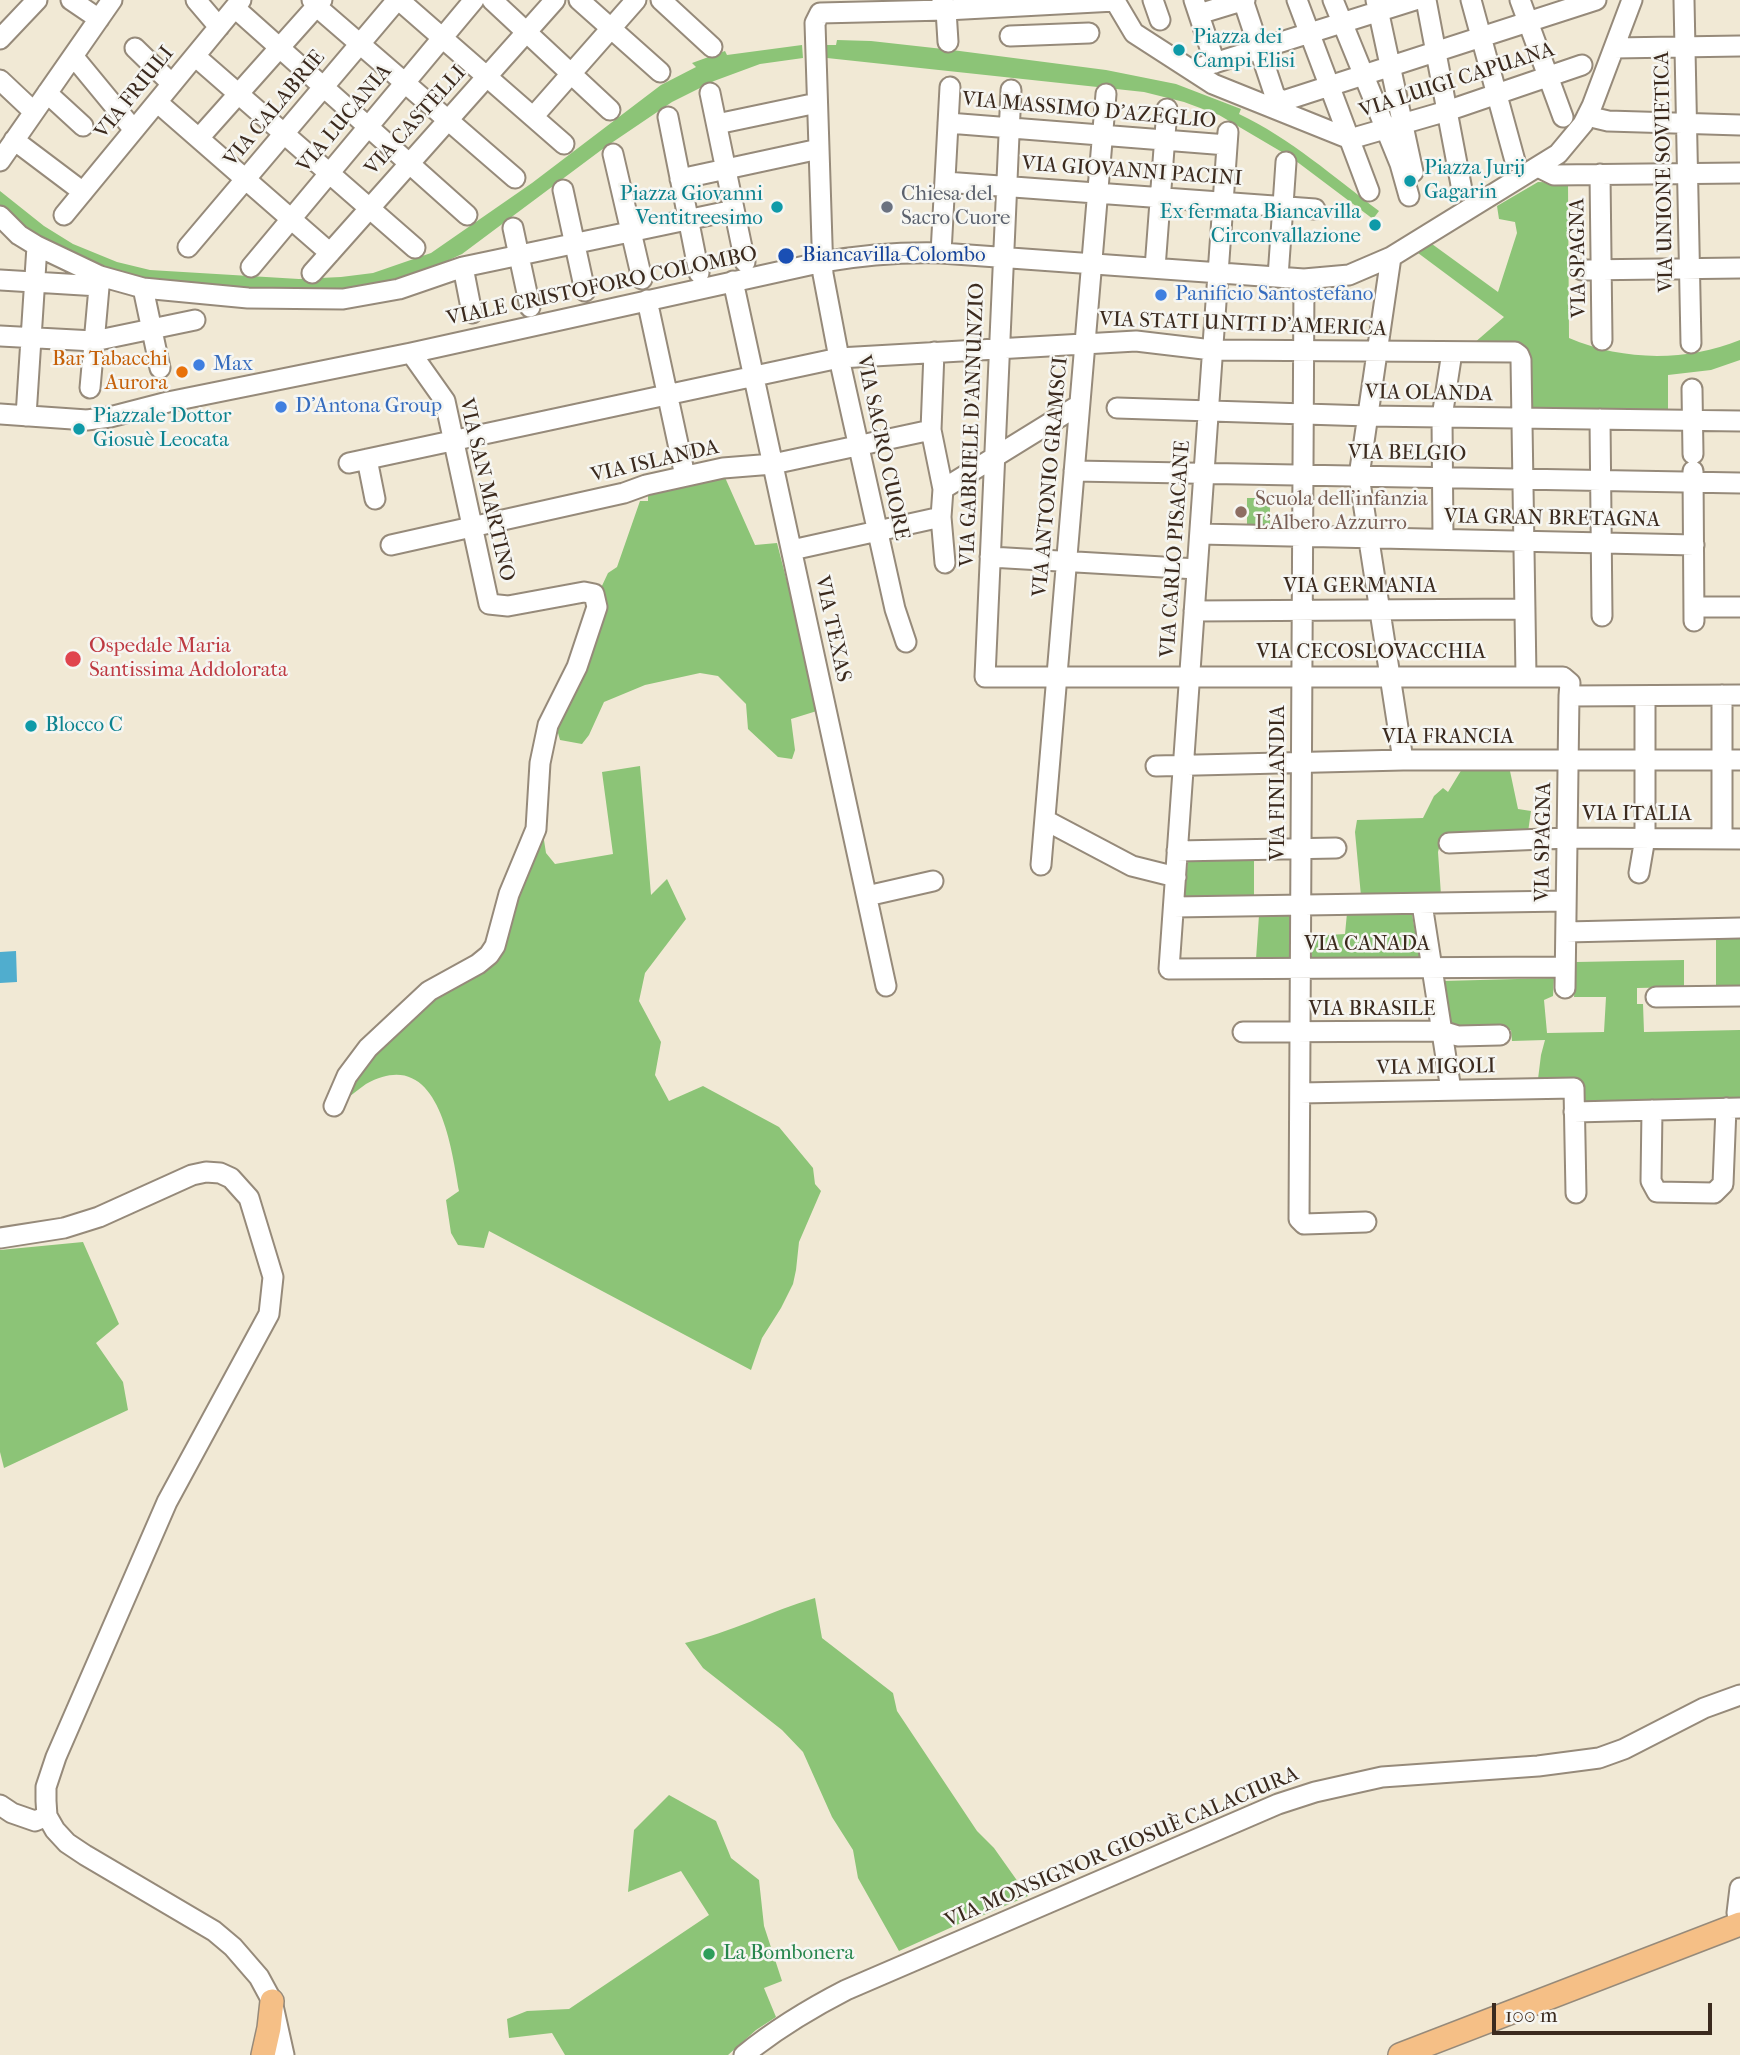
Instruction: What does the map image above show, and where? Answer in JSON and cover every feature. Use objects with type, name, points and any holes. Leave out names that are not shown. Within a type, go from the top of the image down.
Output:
[{"type":"main road","points":[[1400,2055],[1738,1918]]},
{"type":"main road","points":[[262,2055],[272,2001]]},
{"type":"street","points":[[0,38],[37,0]]},
{"type":"street","points":[[71,0],[99,19]]},
{"type":"street","points":[[0,161],[112,0]]},
{"type":"street","points":[[196,0],[219,27]]},
{"type":"street","points":[[398,0],[564,144]]},
{"type":"street","name":"VIA CALABRIE","points":[[188,247],[398,0]]},
{"type":"street","name":"VIA LUCANIA","points":[[251,267],[474,0]]},
{"type":"street","points":[[492,0],[610,110]]},
{"type":"street","name":"VIA CASTELLI","points":[[312,273],[555,0]]},
{"type":"street","points":[[579,0],[660,72]]},
{"type":"street","points":[[533,117],[636,0]]},
{"type":"street","points":[[661,0],[712,47]]},
{"type":"street","points":[[1153,0],[1160,20]]},
{"type":"street","points":[[1215,63],[1196,7],[1244,0],[1275,96],[1283,100],[1596,0]]},
{"type":"street","points":[[1297,0],[1369,191]]},
{"type":"street","points":[[1334,0],[1363,76],[1394,127]]},
{"type":"street","points":[[1192,70],[1342,23],[1377,6],[1415,0]]},
{"type":"street","points":[[1426,0],[1462,190]]},
{"type":"street","points":[[1471,0],[1515,160]]},
{"type":"street","points":[[1520,0],[1563,117]]},
{"type":"street","name":"VIALE CRISTOFORO COLOMBO","points":[[0,414],[87,420],[110,417],[168,402],[411,353],[823,262],[900,251],[1304,279],[1349,275],[1391,257],[1558,154],[1572,140],[1587,116],[1632,0]]},
{"type":"street","name":"VIA UNIONE SOVIETICA","points":[[1684,0],[1691,343]]},
{"type":"street","points":[[816,7],[1103,1]]},
{"type":"street","name":"VIA LUIGI CAPUANA","points":[[1103,1],[1115,1],[1134,33],[1170,65],[1192,70],[1228,92],[1350,139],[1447,111],[1582,65]]},
{"type":"street","points":[[199,138],[317,2],[360,44],[515,178]]},
{"type":"street","points":[[1000,3],[1012,44],[1088,33]]},
{"type":"street","points":[[238,4],[279,47],[467,215]]},
{"type":"street","name":"VIA FRIULI","points":[[64,215],[238,4]]},
{"type":"street","points":[[944,5],[948,42]]},
{"type":"street","points":[[1377,6],[1390,67],[1394,127]]},
{"type":"street","name":"VIA SACRO CUORE","points":[[816,7],[823,274],[877,531],[895,609],[906,642]]},
{"type":"street","points":[[1615,48],[1740,46]]},
{"type":"street","points":[[135,48],[172,84]]},
{"type":"street","points":[[73,56],[135,130]]},
{"type":"street","points":[[195,56],[415,248]]},
{"type":"street","points":[[0,80],[34,112]]},
{"type":"street","points":[[941,253],[950,87]]},
{"type":"street","name":"VIA GABRIELE D'ANNUNZIO","points":[[985,677],[1011,90]]},
{"type":"street","points":[[47,93],[83,126]]},
{"type":"street","points":[[710,93],[745,262]]},
{"type":"street","name":"VIA ANTONIO GRAMSCI","points":[[1041,865],[1106,94]]},
{"type":"street","points":[[158,102],[330,253]]},
{"type":"street","points":[[717,124],[817,103]]},
{"type":"street","points":[[1155,268],[1167,109]]},
{"type":"street","points":[[1587,116],[1608,121],[1740,125]]},
{"type":"street","points":[[668,117],[699,273]]},
{"type":"street","name":"VIA MASSIMO D'AZEGLIO","points":[[948,123],[1165,140],[1228,138]]},
{"type":"street","name":"VIA CARLO PISACANE","points":[[1169,969],[1228,138]]},
{"type":"street","points":[[14,140],[83,192]]},
{"type":"street","points":[[680,179],[819,149]]},
{"type":"street","points":[[613,154],[642,279]]},
{"type":"street","points":[[1278,277],[1286,162]]},
{"type":"street","points":[[1540,167],[1554,175],[1740,173]]},
{"type":"street","name":"VIA SPAGNA","points":[[1600,174],[1592,270],[1602,340]]},
{"type":"street","name":"VIA GIOVANNI PACINI","points":[[945,182],[1315,209]]},
{"type":"street","points":[[564,190],[584,290]]},
{"type":"street","points":[[0,280],[100,281],[248,298],[343,299],[400,289],[463,267],[518,254],[734,210]]},
{"type":"street","points":[[0,216],[19,235],[100,281]]},
{"type":"street","points":[[513,228],[530,307]]},
{"type":"street","points":[[26,416],[37,246]]},
{"type":"street","points":[[1391,257],[1359,476],[1403,760]]},
{"type":"street","points":[[463,267],[472,313]]},
{"type":"street","points":[[1592,270],[1740,268]]},
{"type":"street","name":"VIA FINLANDIA","points":[[1304,279],[1299,1219],[1304,1224],[1366,1222]]},
{"type":"street","points":[[90,388],[100,281]]},
{"type":"street","name":"VIA TEXAS","points":[[733,281],[886,986]]},
{"type":"street","points":[[143,288],[160,368]]},
{"type":"street","points":[[647,300],[685,476]]},
{"type":"street","points":[[0,336],[94,341],[194,320]]},
{"type":"street","name":"VIA STATI UNITI D'AMERICA","points":[[375,499],[358,461],[839,358],[1136,341],[1212,350],[1515,352],[1520,355],[1522,418]]},
{"type":"street","points":[[934,352],[931,430],[943,489],[941,517],[945,564]]},
{"type":"street","points":[[1443,539],[1442,417],[1452,352]]},
{"type":"street","name":"VIA SAN MARTINO","points":[[334,1106],[347,1076],[368,1048],[429,991],[489,955],[499,934],[509,894],[536,829],[540,762],[548,725],[577,667],[597,607],[594,594],[584,592],[508,606],[489,604],[445,401],[411,353]]},
{"type":"street","points":[[1692,389],[1694,614],[1740,607]]},
{"type":"street","points":[[943,489],[1079,405]]},
{"type":"street","name":"VIA OLANDA","points":[[1117,408],[1368,416],[1740,421]]},
{"type":"street","points":[[1522,418],[1526,676]]},
{"type":"street","points":[[1600,419],[1602,616]]},
{"type":"street","name":"VIA ISLANDA","points":[[391,545],[624,493],[685,476],[723,468],[773,464],[931,430]]},
{"type":"street","name":"VIA BELGIO","points":[[1074,471],[1601,480],[1693,469],[1740,483]]},
{"type":"street","points":[[792,550],[941,517]]},
{"type":"street","name":"VIA GRAN BRETAGNA","points":[[1199,534],[1694,545]]},
{"type":"street","points":[[990,557],[1197,569]]},
{"type":"street","name":"VIA GERMANIA","points":[[1194,611],[1525,609]]},
{"type":"street","name":"VIA CECOSLOVACCHIA","points":[[985,677],[1563,677],[1570,683],[1569,696]]},
{"type":"street","points":[[1569,696],[1731,695],[1731,839]]},
{"type":"street","name":"VIA SPAGNA","points":[[1565,988],[1569,696]]},
{"type":"street","points":[[1639,873],[1645,838],[1645,696]]},
{"type":"street","name":"VIA FRANCIA","points":[[1156,766],[1403,760],[1731,760]]},
{"type":"street","points":[[1045,820],[1132,866],[1176,877]]},
{"type":"street","name":"VIA ITALIA","points":[[1449,843],[1567,838],[1731,839]]},
{"type":"street","points":[[1177,851],[1336,848]]},
{"type":"street","points":[[867,896],[933,881]]},
{"type":"street","points":[[1174,906],[1566,901]]},
{"type":"street","points":[[1422,904],[1451,1090]]},
{"type":"street","points":[[1566,932],[1740,928]]},
{"type":"street","name":"VIA CANADA","points":[[1169,969],[1565,967]]},
{"type":"street","points":[[1656,997],[1740,996]]},
{"type":"street","name":"VIA BRASILE","points":[[1243,1032],[1442,1031],[1458,1036],[1500,1035]]},
{"type":"street","name":"VIA MIGOLI","points":[[1300,1093],[1574,1088],[1574,1112]]},
{"type":"street","points":[[1576,1193],[1574,1112],[1651,1110],[1733,1108],[1723,1184],[1714,1193],[1657,1192],[1651,1181],[1651,1110]]},
{"type":"street","points":[[0,1238],[64,1228],[134,1203],[192,1175],[206,1172],[220,1173],[231,1178],[249,1198],[273,1277],[270,1314],[167,1502],[56,1757],[46,1787],[47,1816],[67,1843],[214,1931],[233,1947],[260,1977],[272,2001],[284,2055]]},
{"type":"street","name":"VIA MONSIGNOR GIOSUÈ CALACIURA","points":[[744,2055],[770,2033],[802,2012],[846,1990],[1278,1804],[1340,1785],[1382,1777],[1538,1766],[1599,1758],[1624,1749],[1704,1708],[1740,1695]]},
{"type":"street","points":[[0,1805],[12,1814],[35,1821],[47,1816]]},
{"type":"street","points":[[1738,1918],[1740,1888]]},
{"type":"green space","points":[[837,40],[952,50],[1106,70],[1176,84],[1241,109],[1239,114],[1294,147],[1379,211],[1373,219],[1292,158],[1219,115],[1184,102],[1144,92],[827,58],[825,45],[836,45]]},
{"type":"green space","points":[[802,45],[803,58],[760,64],[714,81],[672,102],[604,148],[462,254],[402,282],[314,294],[150,282],[107,271],[23,231],[0,207],[0,191],[44,226],[73,244],[117,262],[150,270],[299,279],[373,273],[431,253],[532,183],[661,85],[696,67],[692,63],[725,51],[727,55]]},
{"type":"green space","points":[[1538,182],[1568,183],[1569,338],[1611,351],[1654,356],[1698,352],[1740,340],[1740,360],[1711,370],[1668,375],[1668,412],[1528,409],[1529,358],[1473,344],[1504,317],[1418,253],[1432,244],[1498,292],[1517,233],[1515,222],[1499,219],[1497,206]]},
{"type":"green space","points":[[723,473],[755,545],[777,543],[820,710],[791,719],[795,750],[792,759],[778,757],[748,729],[746,704],[718,676],[700,673],[645,685],[604,702],[582,744],[560,740],[556,726],[600,590],[608,573],[617,567],[640,501],[648,501],[648,491]]},
{"type":"green space","points":[[1247,498],[1270,498],[1270,527],[1247,527]]},
{"type":"green space","points":[[640,766],[651,895],[667,879],[686,919],[645,973],[639,1001],[661,1042],[655,1075],[669,1101],[703,1086],[779,1127],[813,1168],[815,1184],[821,1191],[799,1242],[793,1284],[762,1338],[751,1370],[489,1231],[484,1248],[458,1245],[451,1233],[446,1200],[459,1191],[451,1149],[445,1126],[425,1088],[410,1077],[390,1075],[366,1084],[344,1101],[349,1080],[427,1001],[479,973],[539,808],[546,853],[555,864],[613,854],[602,772]]},
{"type":"green space","points":[[1462,769],[1510,771],[1518,809],[1531,811],[1528,832],[1442,837],[1438,852],[1441,895],[1361,896],[1355,832],[1357,820],[1423,818],[1434,796],[1443,788],[1448,792]]},
{"type":"green space","points":[[1254,858],[1254,896],[1184,899],[1188,860]]},
{"type":"green space","points":[[1347,913],[1412,914],[1420,960],[1312,960],[1311,936],[1345,934]]},
{"type":"green space","points":[[1259,915],[1293,915],[1291,958],[1256,959]]},
{"type":"green space","points":[[1716,936],[1740,936],[1740,988],[1716,988]]},
{"type":"green space","points":[[1684,960],[1684,987],[1637,988],[1637,1004],[1643,1004],[1644,1032],[1740,1030],[1740,1102],[1588,1106],[1582,1101],[1581,1082],[1538,1079],[1545,1040],[1512,1041],[1511,1030],[1458,1031],[1448,1024],[1443,981],[1554,978],[1553,996],[1544,1000],[1547,1033],[1604,1032],[1606,997],[1574,997],[1576,962]]},
{"type":"green space","points":[[83,1242],[119,1324],[96,1343],[123,1382],[128,1410],[4,1468],[0,1452],[0,1250]]},
{"type":"green space","points":[[815,1598],[822,1638],[893,1693],[897,1711],[977,1831],[994,1848],[1028,1896],[972,1920],[968,1913],[960,1916],[961,1923],[899,1951],[858,1878],[853,1850],[832,1817],[803,1752],[782,1730],[703,1668],[685,1643],[718,1634]]},
{"type":"green space","points":[[669,1795],[716,1821],[731,1858],[759,1880],[764,1926],[782,1981],[764,1988],[776,2017],[756,2030],[728,2055],[565,2055],[552,2033],[509,2038],[507,2019],[527,2011],[569,2009],[709,1915],[681,1871],[628,1892],[634,1830]]},
{"type":"water","points":[[16,951],[17,982],[0,983],[0,952]]},
{"type":"place","name":"Piazza dei Campi Elisi","points":[[1179,50]]},
{"type":"place","name":"Piazza Jurij Gagarin","points":[[1410,181]]},
{"type":"place","name":"Piazza Giovanni Ventitreesimo","points":[[777,207]]},
{"type":"place","name":"Chiesa del Sacro Cuore","points":[[887,207]]},
{"type":"place","name":"Ex fermata Biancavilla Circonvallazione","points":[[1375,225]]},
{"type":"place","name":"Biancavilla-Colombo","points":[[786,256]]},
{"type":"place","name":"Panificio Santostefano","points":[[1161,295]]},
{"type":"place","name":"Max","points":[[199,365]]},
{"type":"place","name":"Bar Tabacchi Aurora","points":[[182,372]]},
{"type":"place","name":"D'Antona Group","points":[[281,407]]},
{"type":"place","name":"Piazzale Dottor Giosuè Leocata","points":[[79,429]]},
{"type":"place","name":"Scuola dell'infanzia L'Albero Azzurro","points":[[1241,512]]},
{"type":"place","name":"Ospedale Maria Santissima Addolorata","points":[[73,659]]},
{"type":"place","name":"Blocco C","points":[[31,726]]},
{"type":"place","name":"La Bombonera","points":[[709,1954]]}]
